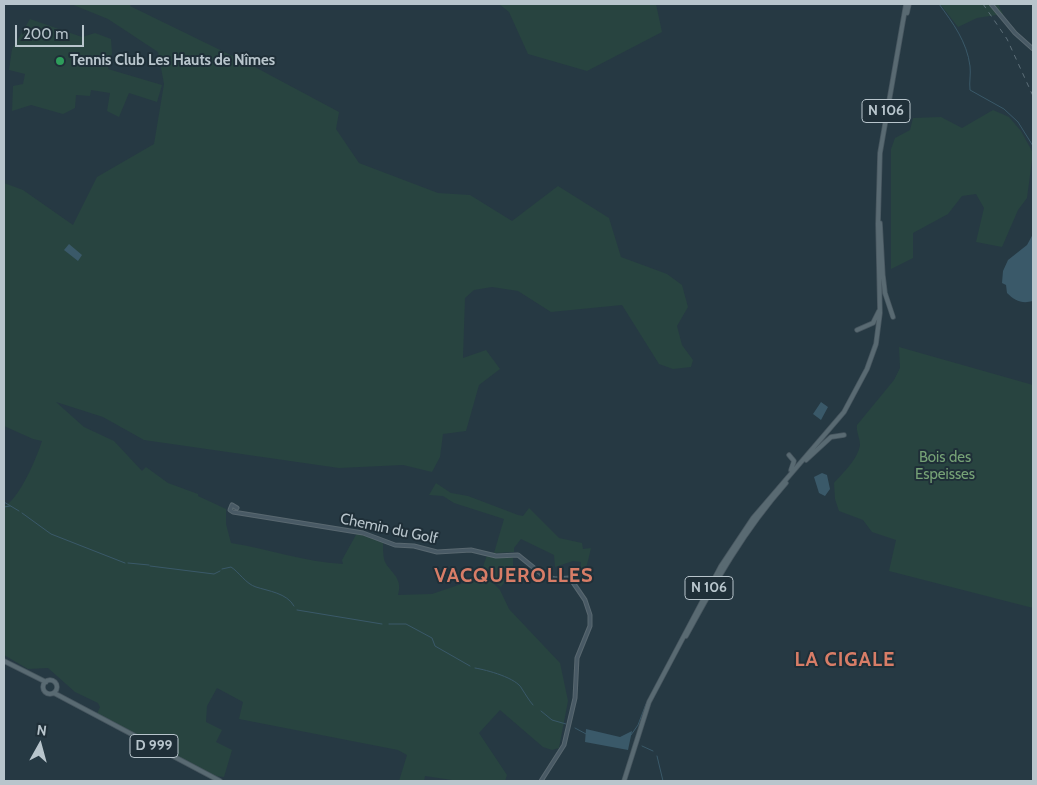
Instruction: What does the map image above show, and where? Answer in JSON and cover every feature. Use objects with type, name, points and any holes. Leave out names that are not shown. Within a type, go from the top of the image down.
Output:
[{"type":"main road","name":"N 106","points":[[806,458],[844,412],[864,377],[878,335],[881,294],[878,190],[883,128],[908,4]]},
{"type":"main road","name":"N 106","points":[[624,781],[641,724],[658,684],[721,566],[746,528],[772,495],[850,406],[869,370],[882,322],[883,273],[878,190]]},
{"type":"main road","points":[[883,273],[885,293],[893,317]]},
{"type":"main road","points":[[857,330],[875,321],[881,294]]},
{"type":"main road","points":[[806,458],[831,437],[844,435]]},
{"type":"main road","points":[[772,495],[793,468],[794,461],[789,455]]},
{"type":"main road","name":"N 106","points":[[641,724],[667,671],[733,552],[755,520],[799,466]]},
{"type":"main road","points":[[4,661],[34,678],[46,682],[54,681],[56,691],[47,693],[44,687],[34,678]]},
{"type":"main road","points":[[44,687],[46,682]]},
{"type":"main road","name":"D 999","points":[[56,691],[65,698],[220,781]]},
{"type":"street","points":[[991,4],[1015,33],[1033,49]]},
{"type":"street","name":"Chemin du Golf","points":[[238,510],[363,533],[395,545],[414,546],[433,552],[471,550],[499,556],[518,555],[544,576],[555,579],[570,578],[585,600],[590,620],[577,658],[575,698],[564,745],[541,781]]},
{"type":"green space","points":[[71,4],[132,4],[130,6],[253,66],[339,112],[336,129],[359,163],[438,193],[470,195],[512,221],[558,186],[609,218],[621,257],[667,274],[682,285],[688,307],[677,326],[682,345],[693,360],[691,367],[673,369],[659,364],[622,305],[551,312],[518,291],[492,287],[474,290],[465,298],[463,358],[486,350],[500,369],[479,385],[466,431],[443,434],[440,457],[432,472],[403,465],[339,468],[144,440],[103,417],[56,402],[84,427],[114,441],[142,471],[146,467],[168,483],[198,494],[198,496],[226,509],[226,524],[231,543],[314,561],[343,564],[342,560],[357,533],[383,543],[384,559],[399,583],[398,595],[432,594],[470,581],[485,580],[492,582],[500,590],[509,609],[560,663],[568,701],[559,748],[552,750],[543,747],[500,710],[479,733],[507,775],[505,781],[459,781],[425,776],[424,781],[399,781],[407,755],[398,750],[239,719],[243,702],[217,688],[207,706],[206,722],[222,730],[216,742],[232,750],[224,777],[213,776],[97,714],[100,707],[98,703],[75,692],[48,668],[28,669],[4,655],[4,506],[16,496],[32,467],[42,441],[4,426],[4,183],[23,190],[73,225],[97,177],[154,144],[164,84],[158,52],[108,19]]},
{"type":"green space","points":[[499,4],[656,4],[662,32],[587,71],[528,54],[509,12]]},
{"type":"green space","points":[[940,4],[998,4],[1003,14],[977,18],[958,27]]},
{"type":"green space","name":"Tennis Club Les Hauts de Nîmes","points":[[30,19],[82,37],[95,33],[111,39],[112,53],[108,69],[162,85],[157,102],[129,93],[119,117],[107,111],[110,93],[91,90],[90,96],[76,95],[75,108],[63,114],[31,105],[12,111],[13,86],[23,84],[25,74],[9,70],[12,49]]},
{"type":"green space","points":[[993,110],[1009,117],[1021,131],[1033,153],[1027,198],[1018,210],[1002,247],[976,242],[984,208],[976,194],[962,196],[948,214],[913,233],[913,258],[891,269],[891,149],[895,138],[910,130],[913,118],[941,117],[962,128]]},
{"type":"green space","name":"Bois des Espeisses","points":[[899,347],[1033,385],[1033,608],[889,571],[896,540],[872,532],[863,520],[839,511],[835,499],[834,483],[850,466],[859,450],[860,442],[857,425],[894,380],[900,368]]},
{"type":"green space","points":[[436,483],[451,493],[468,496],[518,515],[523,516],[529,508],[559,538],[582,543],[583,549],[591,548],[587,565],[580,571],[581,562],[573,561],[555,567],[554,555],[521,539],[514,548],[514,552],[494,553],[504,519],[454,503],[443,496],[429,495]]},
{"type":"green space","points":[[487,555],[513,557],[513,570],[501,587],[492,580],[479,578]]},
{"type":"water","points":[[1033,234],[1033,301],[1022,302],[1007,293],[1006,285],[1002,283],[1003,271],[1008,260],[1027,245]]},
{"type":"water","points":[[69,244],[82,255],[78,261],[64,250]]},
{"type":"water","points":[[821,402],[828,407],[821,420],[813,414]]},
{"type":"water","points":[[822,473],[827,475],[830,489],[825,496],[819,493],[814,477]]},
{"type":"water","points":[[586,729],[620,737],[632,731],[628,750],[585,742]]},
{"type":"waterway","points":[[939,4],[954,26],[966,49],[970,66],[970,90],[1004,109],[1018,122],[1033,146]]},
{"type":"waterway","points":[[4,502],[19,511]]},
{"type":"waterway","points":[[4,507],[10,506]]},
{"type":"waterway","points":[[22,513],[51,534],[125,563]]},
{"type":"waterway","points":[[128,563],[149,565]]},
{"type":"waterway","points":[[150,566],[214,574],[220,571]]},
{"type":"waterway","points":[[222,569],[231,567],[252,585],[282,595],[294,606]]},
{"type":"waterway","points":[[297,610],[382,624]]},
{"type":"waterway","points":[[389,624],[406,624],[432,638],[435,646],[470,666]]},
{"type":"waterway","points":[[475,668],[514,681],[533,705]]},
{"type":"waterway","points":[[631,735],[638,725],[646,704]]},
{"type":"waterway","points":[[541,711],[552,720],[566,724]]},
{"type":"waterway","points":[[575,728],[588,735]]},
{"type":"waterway","points":[[642,746],[653,751]]},
{"type":"waterway","points":[[657,756],[663,781]]},
{"type":"railway","points":[[983,4],[1007,39],[1033,96]]},
{"type":"place","name":"Tennis Club Les Hauts de Nîmes","points":[[60,61]]},
{"type":"district","name":"VACQUEROLLES","points":[[514,576]]},
{"type":"district","name":"LA CIGALE","points":[[845,660]]}]
